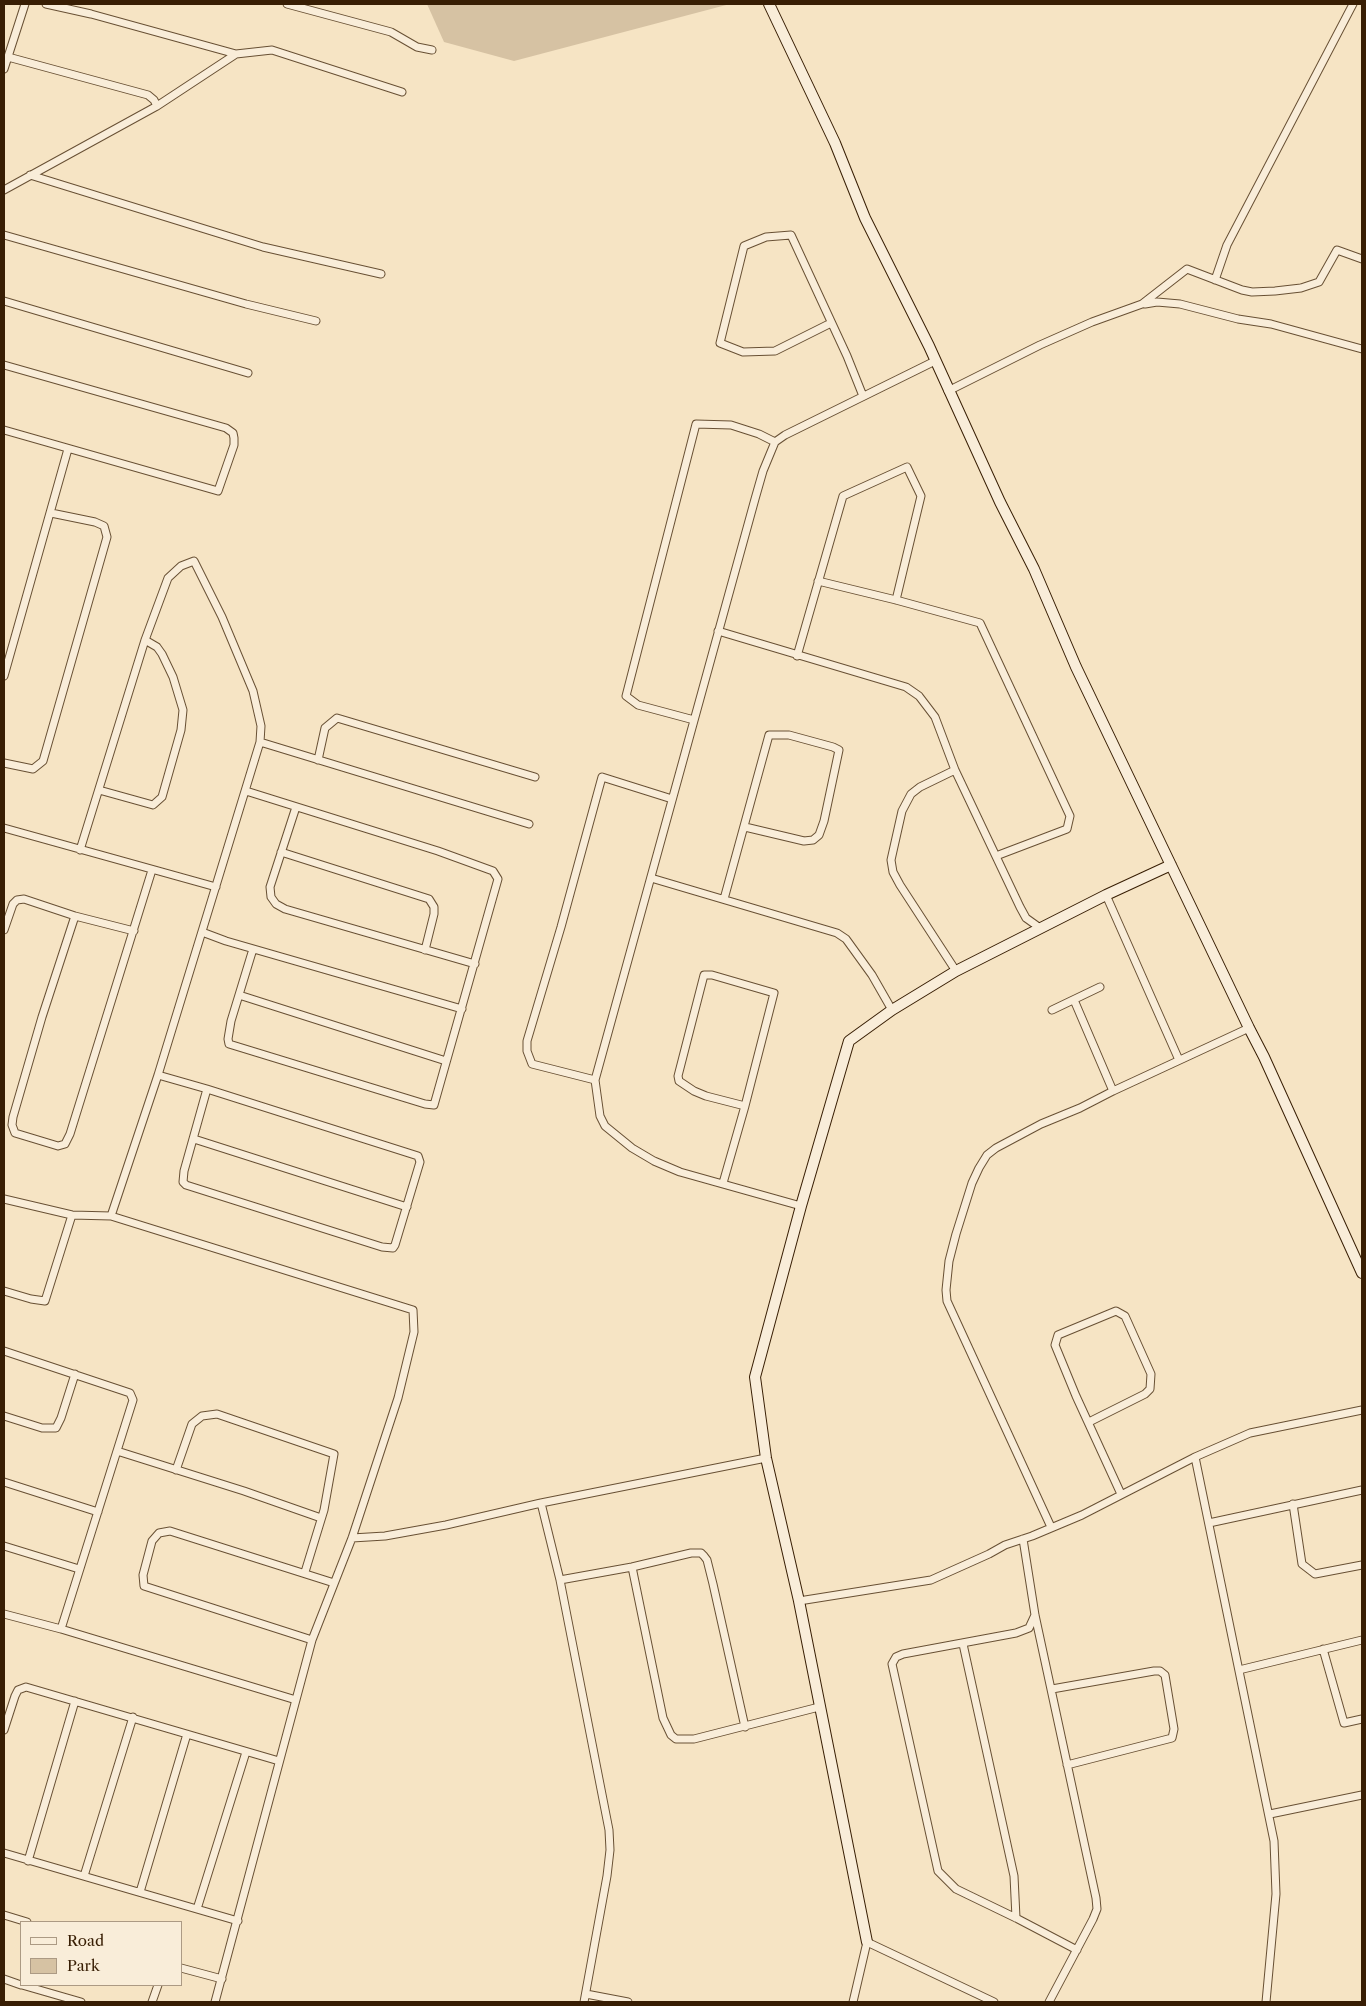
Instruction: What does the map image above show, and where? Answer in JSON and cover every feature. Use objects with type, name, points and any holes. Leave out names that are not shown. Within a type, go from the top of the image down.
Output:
[{"type":"street","points":[[4,69],[24,4]]},
{"type":"street","points":[[46,4],[91,14],[236,54],[272,50],[402,92]]},
{"type":"street","points":[[287,4],[391,32],[416,48],[432,50]]},
{"type":"street","points":[[769,4],[834,144],[865,218],[935,361],[1008,519],[1034,569],[1076,667],[1264,1056],[1362,1273]]},
{"type":"street","points":[[1215,280],[1227,245],[1353,4]]},
{"type":"street","points":[[4,190],[157,106],[236,54]]},
{"type":"street","points":[[8,57],[148,95],[157,106]]},
{"type":"street","points":[[30,175],[246,242],[307,258],[382,274]]},
{"type":"street","points":[[831,323],[775,351],[744,352],[720,343],[744,246],[766,237],[791,234],[831,323],[863,396]]},
{"type":"street","points":[[4,235],[246,304],[316,321]]},
{"type":"street","points":[[1142,304],[1187,268],[1233,288],[1252,292],[1301,288],[1319,282],[1337,250],[1362,259]]},
{"type":"street","points":[[4,301],[248,373]]},
{"type":"street","points":[[948,391],[1040,344],[1092,322],[1142,304],[1156,302],[1180,304],[1238,319],[1271,324],[1362,350]]},
{"type":"street","points":[[801,1206],[680,1172],[654,1161],[618,1138],[605,1126],[600,1116],[595,1080],[763,471],[775,442],[785,435],[935,361]]},
{"type":"street","points":[[4,366],[226,428],[233,433],[234,445],[218,491],[4,430]]},
{"type":"street","points":[[694,720],[638,705],[626,696],[696,424],[731,425],[759,434],[775,442]]},
{"type":"street","points":[[4,676],[68,449]]},
{"type":"street","points":[[797,656],[843,496],[907,467],[921,496],[896,600]]},
{"type":"street","points":[[4,763],[33,769],[43,761],[107,538],[104,526],[96,522],[51,513]]},
{"type":"street","points":[[80,850],[145,640],[168,578],[181,566],[194,561],[222,617],[253,690],[261,726],[260,742],[158,1075],[111,1216]]},
{"type":"street","points":[[818,581],[980,623],[1070,816],[1067,829],[996,856]]},
{"type":"street","points":[[718,631],[797,656],[854,671],[906,688],[919,696],[935,717],[955,770],[1020,907],[1026,918],[1040,928]]},
{"type":"street","points":[[99,790],[153,805],[162,798],[181,730],[183,710],[173,677],[162,654],[157,647],[145,640]]},
{"type":"street","points":[[318,760],[325,728],[337,718],[535,778]]},
{"type":"street","points":[[724,899],[769,735],[789,735],[839,750],[824,820],[819,835],[813,840],[804,841],[744,827]]},
{"type":"street","points":[[260,742],[529,824]]},
{"type":"street","points":[[955,770],[920,787],[911,794],[902,811],[891,860],[900,885],[956,971]]},
{"type":"street","points":[[595,1080],[532,1064],[527,1051],[527,1041],[561,927],[602,777],[672,799]]},
{"type":"street","points":[[246,791],[438,851],[493,871],[498,879],[446,1061],[437,1100],[434,1104],[429,1105],[232,1046],[228,1042],[228,1037],[253,949]]},
{"type":"street","points":[[296,807],[270,892],[271,897],[279,907],[475,964]]},
{"type":"street","points":[[4,828],[216,888]]},
{"type":"street","points":[[281,852],[429,899],[434,908],[434,914],[425,950]]},
{"type":"street","points":[[853,2002],[867,1942],[799,1601],[766,1458],[755,1377],[801,1206],[849,1041],[892,1010],[956,971],[1106,895],[1171,865]]},
{"type":"street","points":[[75,916],[12,1125],[15,1132],[52,1145],[65,1144],[70,1134],[152,870]]},
{"type":"street","points":[[651,878],[837,933],[846,939],[872,974],[892,1010]]},
{"type":"street","points":[[1106,895],[1179,1060]]},
{"type":"street","points":[[4,930],[11,908],[17,900],[31,900],[75,916],[134,931]]},
{"type":"street","points":[[202,932],[226,942],[462,1009]]},
{"type":"street","points":[[723,1183],[745,1106],[774,993],[706,974],[702,981],[682,1058],[678,1076],[679,1081],[706,1096],[745,1106]]},
{"type":"street","points":[[1052,1010],[1100,987]]},
{"type":"street","points":[[239,995],[446,1061]]},
{"type":"street","points":[[1074,1000],[1113,1090]]},
{"type":"street","points":[[1051,1528],[996,1406],[950,1311],[946,1290],[947,1275],[956,1234],[978,1168],[987,1155],[996,1148],[1041,1124],[1080,1108],[1113,1090],[1249,1028]]},
{"type":"street","points":[[158,1075],[207,1089],[418,1156],[420,1162],[393,1248],[188,1187],[183,1182],[207,1089]]},
{"type":"street","points":[[194,1138],[407,1207]]},
{"type":"street","points":[[4,1199],[72,1214],[111,1216],[413,1310],[414,1332],[398,1398],[352,1538],[312,1640],[215,2002]]},
{"type":"street","points":[[4,1291],[45,1301],[72,1214]]},
{"type":"street","points":[[1089,1422],[1145,1394],[1150,1389],[1151,1374],[1125,1316],[1116,1311],[1058,1335],[1054,1345],[1121,1494]]},
{"type":"street","points":[[4,1352],[130,1393],[133,1400],[62,1629]]},
{"type":"street","points":[[4,1416],[42,1428],[56,1428],[62,1418],[75,1374]]},
{"type":"street","points":[[799,1601],[931,1580],[1005,1545],[1082,1515],[1196,1457],[1250,1433],[1362,1410]]},
{"type":"street","points":[[176,1470],[192,1424],[202,1416],[217,1414],[334,1454],[321,1518],[305,1572]]},
{"type":"street","points":[[117,1451],[244,1491],[321,1518]]},
{"type":"street","points":[[1196,1457],[1270,1814],[1277,1874],[1266,2002]]},
{"type":"street","points":[[352,1538],[368,1538],[417,1531],[540,1503],[766,1458]]},
{"type":"street","points":[[4,1482],[98,1512]]},
{"type":"street","points":[[1209,1523],[1362,1490]]},
{"type":"street","points":[[540,1503],[560,1580],[607,1822],[610,1850],[584,2002]]},
{"type":"street","points":[[1293,1504],[1302,1564],[1315,1574],[1362,1565]]},
{"type":"street","points":[[312,1640],[144,1586],[143,1575],[152,1541],[159,1533],[170,1531],[305,1572],[334,1583]]},
{"type":"street","points":[[1023,1539],[1036,1615],[1096,1898],[1096,1909],[1093,1919],[1049,2002]]},
{"type":"street","points":[[4,1546],[79,1570]]},
{"type":"street","points":[[560,1580],[632,1567],[691,1553],[701,1553],[707,1560],[745,1727]]},
{"type":"street","points":[[632,1567],[663,1718],[668,1731],[676,1739],[685,1740],[745,1727],[820,1707]]},
{"type":"street","points":[[4,1614],[62,1629],[296,1700]]},
{"type":"street","points":[[1036,1615],[1030,1628],[1023,1631],[963,1644],[902,1654],[896,1657],[892,1664],[938,1871],[956,1889],[1077,1950]]},
{"type":"street","points":[[1240,1670],[1362,1640]]},
{"type":"street","points":[[963,1644],[1014,1876],[1016,1918]]},
{"type":"street","points":[[1323,1649],[1344,1723],[1362,1719]]},
{"type":"street","points":[[1052,1689],[1154,1671],[1160,1671],[1165,1675],[1174,1729],[1172,1738],[1067,1765]]},
{"type":"street","points":[[4,1730],[15,1696],[18,1690],[22,1688],[133,1717],[279,1761]]},
{"type":"street","points":[[28,1861],[75,1701]]},
{"type":"street","points":[[84,1876],[133,1717]]},
{"type":"street","points":[[140,1892],[188,1734]]},
{"type":"street","points":[[197,1909],[246,1752]]},
{"type":"street","points":[[1270,1814],[1362,1795]]},
{"type":"street","points":[[4,1853],[238,1920]]},
{"type":"street","points":[[4,1915],[24,1921]]},
{"type":"street","points":[[867,1942],[994,2002]]},
{"type":"street","points":[[182,1968],[222,1979]]},
{"type":"street","points":[[4,1979],[20,1985]]},
{"type":"street","points":[[24,1986],[80,2002]]},
{"type":"street","points":[[152,2002],[158,1986]]},
{"type":"street","points":[[586,1994],[628,2002]]},
{"type":"green space","points":[[427,4],[730,4],[514,61],[444,42]]}]
